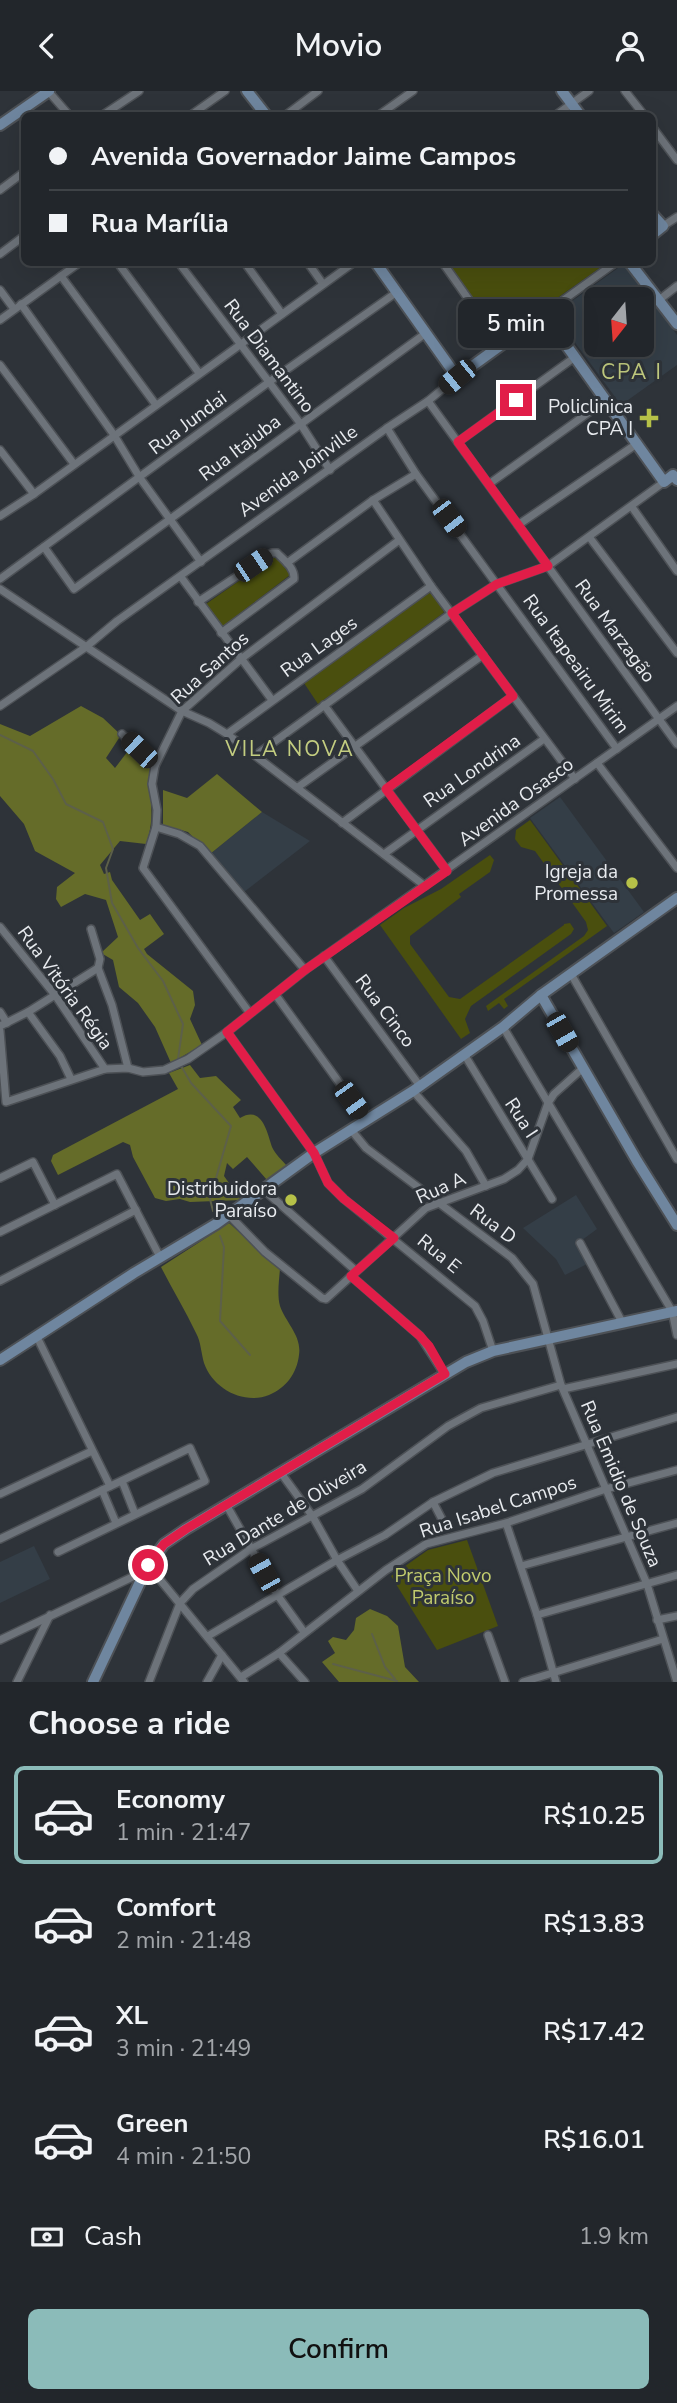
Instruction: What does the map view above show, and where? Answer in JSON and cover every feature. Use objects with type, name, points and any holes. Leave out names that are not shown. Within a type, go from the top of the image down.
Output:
[{"type":"street","points":[[2,120],[49,91],[66,112]]},
{"type":"street","points":[[108,112],[139,91]]},
{"type":"street","points":[[195,112],[225,91]]},
{"type":"street","points":[[247,91],[264,112]]},
{"type":"street","points":[[290,112],[318,91]]},
{"type":"street","points":[[383,112],[413,91]]},
{"type":"street","points":[[562,91],[578,112]]},
{"type":"street","points":[[560,112],[589,91]]},
{"type":"street","points":[[625,91],[642,112]]},
{"type":"street","points":[[656,132],[677,160]]},
{"type":"street","points":[[0,190],[21,174]]},
{"type":"street","points":[[656,232],[677,217]]},
{"type":"street","points":[[656,218],[663,226]]},
{"type":"street","points":[[0,254],[21,238]]},
{"type":"street","points":[[0,320],[75,266]]},
{"type":"street","points":[[120,266],[200,373]]},
{"type":"street","name":"Rua Diamantino","points":[[181,266],[300,423],[330,470]]},
{"type":"street","points":[[247,266],[282,314]]},
{"type":"street","points":[[310,266],[323,284]]},
{"type":"street","points":[[0,516],[349,266]]},
{"type":"street","points":[[378,266],[457,377]]},
{"type":"street","points":[[445,266],[500,344]]},
{"type":"street","name":"Avenida Joinville","points":[[0,706],[428,401],[500,344],[611,266]]},
{"type":"street","points":[[632,266],[677,324]]},
{"type":"street","points":[[61,276],[156,405]]},
{"type":"street","points":[[659,300],[677,286]]},
{"type":"street","points":[[0,290],[14,309]]},
{"type":"street","name":"Rua Jundai","points":[[0,579],[397,292]]},
{"type":"street","points":[[21,304],[201,562]]},
{"type":"street","points":[[256,755],[452,613],[497,584],[548,566],[673,477],[638,443],[544,314]]},
{"type":"street","name":"Rua Itajuba","points":[[44,547],[74,589],[426,333]]},
{"type":"street","points":[[458,442],[575,357]]},
{"type":"street","points":[[0,365],[74,464]]},
{"type":"street","points":[[489,484],[606,400]]},
{"type":"street","name":"Rua Marzagão","points":[[428,401],[677,744]]},
{"type":"street","name":"Rua Itapeairu Mirim","points":[[387,428],[416,474],[617,748]]},
{"type":"street","points":[[518,525],[638,443]]},
{"type":"street","points":[[0,450],[33,494]]},
{"type":"street","points":[[287,563],[373,501],[416,474]]},
{"type":"street","points":[[373,501],[398,541],[575,779]]},
{"type":"street","points":[[632,507],[677,571]]},
{"type":"street","points":[[590,538],[677,653]]},
{"type":"street","name":"Rua Santos","points":[[249,1012],[143,867],[156,827],[157,810],[152,784],[155,765],[182,711],[241,659],[398,541]]},
{"type":"street","points":[[198,602],[272,553],[277,553],[287,563],[294,579],[221,633]]},
{"type":"street","points":[[181,577],[272,700]]},
{"type":"street","name":"Rua Lages","points":[[227,734],[431,586]]},
{"type":"street","points":[[0,589],[182,711],[227,734],[425,886]]},
{"type":"street","points":[[298,787],[483,655]]},
{"type":"street","points":[[342,823],[513,696]]},
{"type":"street","points":[[324,705],[447,871]]},
{"type":"street","name":"Avenida Osasco","points":[[2,1026],[6,1102],[105,1069],[128,1068],[143,1072],[164,1070],[180,1063],[227,1032],[249,1012],[324,956],[677,706]]},
{"type":"street","points":[[122,734],[155,765]]},
{"type":"street","name":"Rua Londrina","points":[[384,854],[544,739]]},
{"type":"street","points":[[597,763],[677,868]]},
{"type":"street","points":[[156,827],[179,834],[200,846],[305,970]]},
{"type":"street","points":[[0,1360],[229,1215],[314,1153],[416,1088],[677,898]]},
{"type":"street","name":"Rua Vitória Régia","points":[[0,927],[55,995],[105,1069]]},
{"type":"street","points":[[91,929],[100,959],[98,968],[112,1005],[128,1068]]},
{"type":"street","name":"Rua Cinco","points":[[324,956],[416,1088],[466,1151],[486,1186]]},
{"type":"street","points":[[0,1012],[2,1026],[98,968]]},
{"type":"street","points":[[571,974],[677,1159]]},
{"type":"street","points":[[275,994],[366,1121]]},
{"type":"street","points":[[541,995],[677,1225]]},
{"type":"street","points":[[28,1012],[60,1056],[71,1079]]},
{"type":"street","points":[[503,1027],[674,1311],[677,1335]]},
{"type":"street","name":"Rua E","points":[[227,1032],[314,1153],[328,1183],[475,1306],[493,1351]]},
{"type":"street","name":"Rua I","points":[[464,1054],[552,1199]]},
{"type":"street","points":[[528,1159],[548,1103],[554,1094],[583,1068]]},
{"type":"street","name":"Rua D","points":[[352,1131],[366,1148],[512,1258],[533,1284],[547,1340]]},
{"type":"street","name":"Rua A","points":[[229,1215],[265,1252],[323,1299],[328,1298],[426,1208],[504,1178],[528,1159]]},
{"type":"street","points":[[0,1178],[33,1162],[55,1205]]},
{"type":"street","points":[[0,1232],[117,1174],[160,1257]]},
{"type":"street","points":[[264,1190],[420,1336],[445,1374]]},
{"type":"street","points":[[0,1281],[136,1210]]},
{"type":"street","points":[[580,1243],[622,1322]]},
{"type":"street","points":[[93,1682],[146,1568],[164,1544],[466,1362],[493,1351],[674,1311]]},
{"type":"street","points":[[37,1337],[110,1486]]},
{"type":"street","name":"Rua Emidio de Souza","points":[[547,1340],[562,1387],[646,1584],[677,1682]]},
{"type":"street","name":"Rua Dante de Oliveira","points":[[180,1603],[192,1588],[251,1549],[362,1489],[448,1426],[481,1408],[562,1387],[677,1364]]},
{"type":"street","points":[[208,1636],[385,1535],[433,1502],[492,1473],[677,1417]]},
{"type":"street","points":[[0,1539],[190,1448],[205,1481],[58,1552]]},
{"type":"street","points":[[0,1494],[92,1451]]},
{"type":"street","name":"Rua Isabel Campos","points":[[243,1680],[358,1591],[426,1544],[506,1523],[606,1489],[677,1470]]},
{"type":"street","points":[[281,1473],[313,1517],[358,1591]]},
{"type":"street","points":[[122,1481],[135,1514]]},
{"type":"street","points":[[103,1490],[116,1523]]},
{"type":"street","points":[[433,1502],[445,1525]]},
{"type":"street","points":[[228,1506],[278,1596],[304,1632]]},
{"type":"street","points":[[506,1523],[556,1682]]},
{"type":"street","points":[[521,1566],[677,1523]]},
{"type":"street","points":[[146,1568],[180,1603],[243,1680]]},
{"type":"street","points":[[0,1640],[146,1568]]},
{"type":"street","points":[[537,1615],[677,1576]]},
{"type":"street","points":[[149,1682],[180,1603]]},
{"type":"street","points":[[17,1682],[51,1614]]},
{"type":"street","points":[[657,1620],[677,1616]]},
{"type":"street","points":[[488,1635],[505,1682]]},
{"type":"street","points":[[523,1682],[663,1639]]},
{"type":"street","points":[[279,1653],[305,1682]]},
{"type":"street","points":[[207,1682],[222,1654]]},
{"type":"shaded area","points":[[621,266],[627,266],[642,287],[592,287]]},
{"type":"shaded area","points":[[584,292],[584,355],[554,314]]},
{"type":"shaded area","points":[[654,303],[677,335],[677,365],[621,405],[586,357],[654,357]]},
{"type":"shaded area","points":[[560,797],[644,912],[614,933],[530,818]]},
{"type":"shaded area","points":[[262,812],[310,841],[244,892],[210,854]]},
{"type":"shaded area","points":[[576,1195],[597,1229],[578,1243],[587,1264],[565,1275],[556,1259],[523,1228]]},
{"type":"shaded area","points":[[34,1546],[50,1579],[0,1603],[0,1562]]},
{"type":"green space","points":[[449,266],[603,266],[502,337]]},
{"type":"green space","points":[[276,555],[290,575],[222,627],[206,604]]},
{"type":"green space","points":[[429,593],[444,612],[318,704],[304,683]]},
{"type":"green space","points":[[81,706],[103,718],[121,735],[106,758],[115,768],[131,747],[152,766],[151,824],[146,844],[120,841],[100,865],[104,874],[110,872],[112,880],[140,920],[150,914],[164,934],[144,949],[147,954],[193,991],[195,1005],[190,1019],[202,1045],[171,1063],[155,1027],[138,1003],[119,987],[113,960],[101,953],[118,937],[106,900],[85,894],[61,907],[56,899],[57,887],[75,873],[35,851],[24,824],[0,796],[0,724],[30,736]]},
{"type":"green space","points":[[217,774],[262,812],[210,854],[188,832],[163,825],[163,790],[187,798]]},
{"type":"green space","points":[[530,820],[607,926],[504,999],[508,1006],[504,1009],[499,1003],[488,1011],[486,1006],[584,936],[588,930],[586,922],[535,851],[521,847],[515,839],[516,830]]},
{"type":"green space","points":[[490,855],[494,860],[490,872],[459,894],[461,897],[410,936],[410,944],[449,997],[460,999],[564,924],[570,923],[574,929],[571,934],[471,1006],[465,1019],[470,1033],[461,1039],[380,925],[404,908],[441,889]]},
{"type":"green space","points":[[190,1065],[200,1078],[216,1076],[241,1100],[233,1107],[240,1118],[254,1115],[262,1122],[273,1150],[287,1166],[267,1180],[247,1157],[233,1169],[227,1163],[224,1176],[241,1200],[190,1202],[155,1198],[133,1157],[130,1145],[123,1142],[58,1175],[51,1161],[53,1155],[178,1089],[169,1073]]},
{"type":"green space","points":[[229,1223],[280,1269],[280,1306],[298,1342],[298,1362],[290,1379],[275,1392],[259,1398],[230,1393],[208,1372],[198,1336],[161,1267]]},
{"type":"green space","name":"Praça Novo Paraíso","points":[[467,1540],[498,1626],[437,1650],[391,1576],[428,1550]]},
{"type":"green space","points":[[370,1609],[387,1616],[398,1626],[405,1667],[419,1682],[339,1682],[322,1662],[335,1653],[328,1641],[333,1637],[346,1640],[354,1630],[356,1618]]},
{"type":"waterway","points":[[0,735],[33,751],[53,779],[66,804],[103,822],[113,849],[106,868],[112,903],[138,948],[163,981],[183,1024],[178,1059]]},
{"type":"waterway","points":[[180,1064],[191,1083],[231,1126],[210,1199],[213,1211]]},
{"type":"waterway","points":[[220,1236],[224,1247],[220,1321],[250,1355]]},
{"type":"waterway","points":[[372,1634],[385,1667],[395,1679]]},
{"type":"waterway","points":[[333,1664],[397,1681]]},
{"type":"place","name":"Policlinica CPA I","points":[[649,418]]},
{"type":"place","name":"Igreja da Promessa","points":[[632,883]]},
{"type":"place","name":"Distribuidora Paraíso","points":[[291,1200]]},
{"type":"district","name":"CPA I","points":[[632,372]]},
{"type":"district","name":"VILA NOVA","points":[[290,749]]},
{"type":"route","points":[[148,1565],[164,1544],[186,1529],[445,1374],[420,1336],[351,1276],[394,1238],[328,1183],[314,1153],[227,1032],[305,970],[447,871],[386,789],[513,696],[452,613],[497,584],[548,566],[458,442],[516,400]]}]
